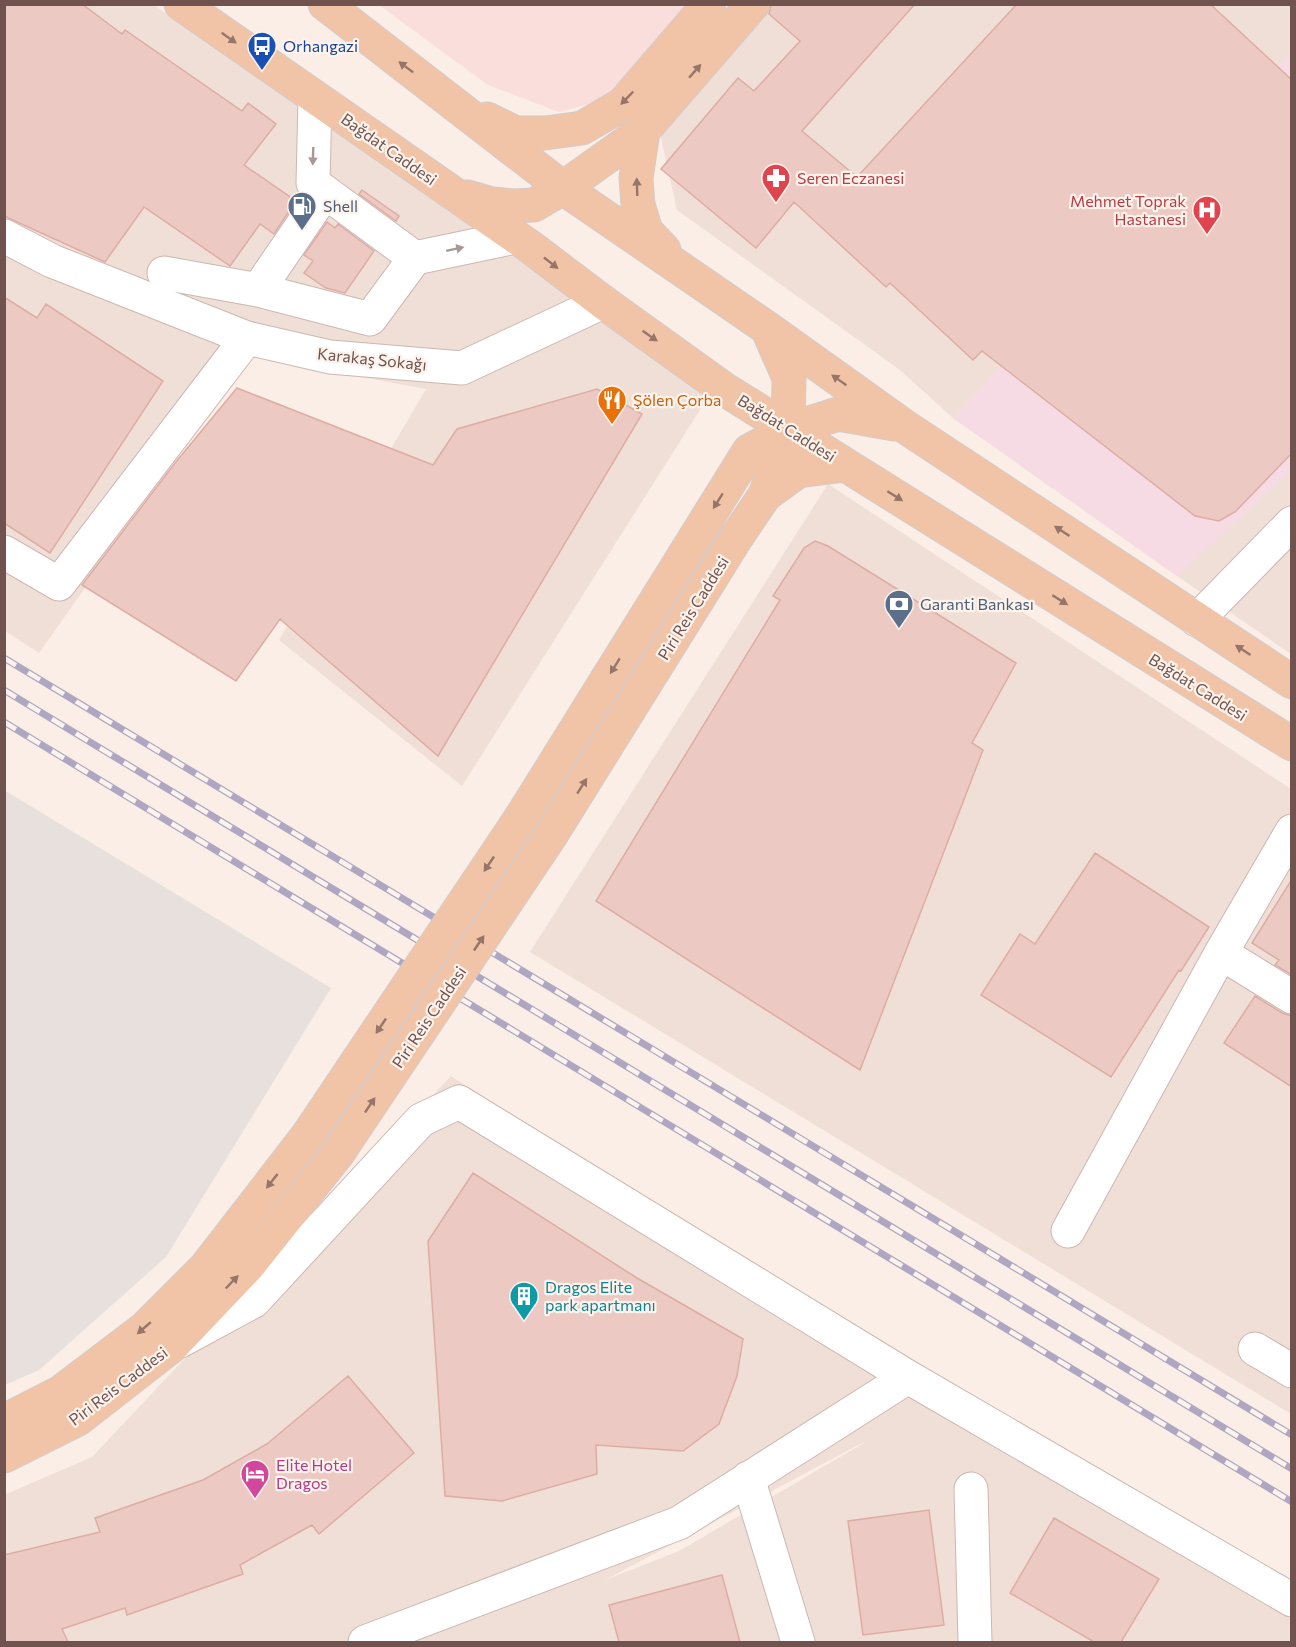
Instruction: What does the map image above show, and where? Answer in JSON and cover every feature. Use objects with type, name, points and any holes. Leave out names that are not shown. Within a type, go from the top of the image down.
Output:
[{"type":"main road","name":"Bağdat Caddesi","points":[[181,4],[515,237],[724,389],[1292,744]]},
{"type":"main road","points":[[325,4],[563,188],[767,328],[903,426],[1292,682]]},
{"type":"main road","points":[[453,102],[516,132],[545,133],[582,128],[623,104],[709,4]]},
{"type":"main road","points":[[452,193],[492,204],[514,206],[534,205],[563,188],[643,131],[753,4]]},
{"type":"main road","points":[[643,131],[636,178],[638,205],[646,231],[684,271]]},
{"type":"main road","points":[[765,495],[788,430],[789,378],[767,328]]},
{"type":"main road","points":[[724,389],[741,418],[749,451],[788,430],[838,414],[903,426]]},
{"type":"main road","name":"Piri Reis Caddesi","points":[[4,1421],[61,1392],[144,1329],[206,1267],[308,1135],[522,816],[749,451]]},
{"type":"main road","points":[[765,495],[798,471],[845,465]]},
{"type":"main road","name":"Piri Reis Caddesi","points":[[4,1456],[78,1419],[173,1345],[248,1266],[338,1153],[551,835],[765,495]]},
{"type":"street","points":[[315,98],[313,183],[415,258]]},
{"type":"street","points":[[258,290],[325,192]]},
{"type":"street","name":"Karakaş Sokağı","points":[[4,236],[52,261],[247,338],[330,357],[462,368],[603,302]]},
{"type":"street","points":[[164,273],[258,290],[370,319],[415,258],[515,237]]},
{"type":"street","points":[[4,552],[60,584],[247,338]]},
{"type":"street","points":[[1197,620],[1292,523]]},
{"type":"street","points":[[1068,1231],[1221,953],[1292,831]]},
{"type":"street","points":[[1221,953],[1292,997]]},
{"type":"street","points":[[173,1345],[254,1301],[420,1120],[459,1102],[908,1377],[1292,1600]]},
{"type":"street","points":[[1255,1349],[1292,1371]]},
{"type":"street","points":[[365,1642],[679,1523],[908,1377]]},
{"type":"street","points":[[748,1478],[798,1642]]},
{"type":"street","points":[[971,1489],[975,1642]]},
{"type":"shaded area","points":[[4,5],[154,5],[710,394],[462,786],[279,640],[426,389],[249,356],[39,653],[5,631]]},
{"type":"shaded area","points":[[379,5],[692,5],[616,97],[559,112],[488,85]]},
{"type":"shaded area","points":[[756,5],[1291,5],[1291,654],[953,418],[900,370],[677,210],[657,120]]},
{"type":"shaded area","name":"Mehmet Toprak Hastanesi","points":[[1291,51],[1291,470],[1177,576],[953,418]]},
{"type":"shaded area","points":[[828,484],[1291,789],[1291,1414],[530,952]]},
{"type":"shaded area","points":[[4,790],[331,988],[166,1257],[39,1370],[5,1385]]},
{"type":"shaded area","points":[[451,1076],[918,1381],[1291,1598],[1291,1642],[5,1642],[4,1495],[92,1457]],"holes":[[[864,1442],[864,1443],[679,1551],[605,1580]]]},
{"type":"building","points":[[4,4],[82,4],[122,34],[125,30],[242,111],[248,103],[276,124],[244,165],[296,201],[274,234],[260,224],[230,266],[144,207],[105,262],[4,216]]},
{"type":"building","points":[[771,4],[915,4],[802,131],[857,177],[1017,4],[1210,4],[1292,80],[1292,453],[1235,512],[1219,521],[1195,516],[982,351],[973,360],[890,283],[886,287],[794,202],[756,248],[661,169],[738,78],[754,91],[800,41],[769,14]]},
{"type":"building","points":[[362,190],[399,216],[396,221],[359,194]]},
{"type":"building","points":[[327,222],[335,228],[338,224],[374,251],[345,293],[326,288],[304,273],[313,261],[304,255]]},
{"type":"building","points":[[4,297],[37,318],[46,304],[163,381],[50,553],[4,523]]},
{"type":"building","points":[[237,388],[433,465],[457,429],[597,389],[642,414],[438,756],[280,619],[236,681],[82,585],[175,463]]},
{"type":"building","points":[[815,541],[828,546],[1016,663],[972,743],[983,750],[860,1070],[596,901],[780,600],[773,596],[804,548]]},
{"type":"building","points":[[1095,853],[1209,927],[1111,1077],[981,995],[1020,934],[1035,944]]},
{"type":"building","points":[[1292,879],[1292,975],[1275,965],[1279,960],[1252,943]]},
{"type":"building","points":[[1255,996],[1282,1013],[1292,1016],[1292,1087],[1224,1043]]},
{"type":"building","name":"Dragos Elite park apartmanı","points":[[473,1173],[637,1278],[743,1339],[737,1376],[719,1424],[683,1451],[596,1445],[597,1474],[502,1501],[445,1496],[428,1241]]},
{"type":"building","name":"Elite Hotel Dragos","points":[[348,1376],[414,1453],[319,1534],[312,1525],[240,1565],[243,1574],[127,1615],[125,1608],[62,1629],[68,1642],[4,1642],[4,1555],[100,1532],[95,1518],[203,1480],[267,1444]]},
{"type":"building","points":[[929,1510],[944,1625],[863,1635],[848,1521]]},
{"type":"building","points":[[1054,1518],[1159,1579],[1121,1642],[1094,1642],[1010,1593]]},
{"type":"building","points":[[722,1575],[740,1642],[619,1642],[609,1605]]},
{"type":"railway","points":[[4,658],[1292,1435]]},
{"type":"railway","points":[[4,690],[1292,1469]]},
{"type":"railway","points":[[4,722],[1292,1502]]},
{"type":"place","name":"Orhangazi","points":[[262,72]]},
{"type":"place","name":"Seren Eczanesi","points":[[776,204]]},
{"type":"place","name":"Shell","points":[[302,232]]},
{"type":"place","name":"Mehmet Toprak Hastanesi","points":[[1207,236]]},
{"type":"place","name":"Şölen Çorba","points":[[612,426]]},
{"type":"place","name":"Garanti Bankası","points":[[899,630]]},
{"type":"place","name":"Dragos Elite park apartmanı","points":[[524,1322]]},
{"type":"place","name":"Elite Hotel Dragos","points":[[255,1500]]}]
